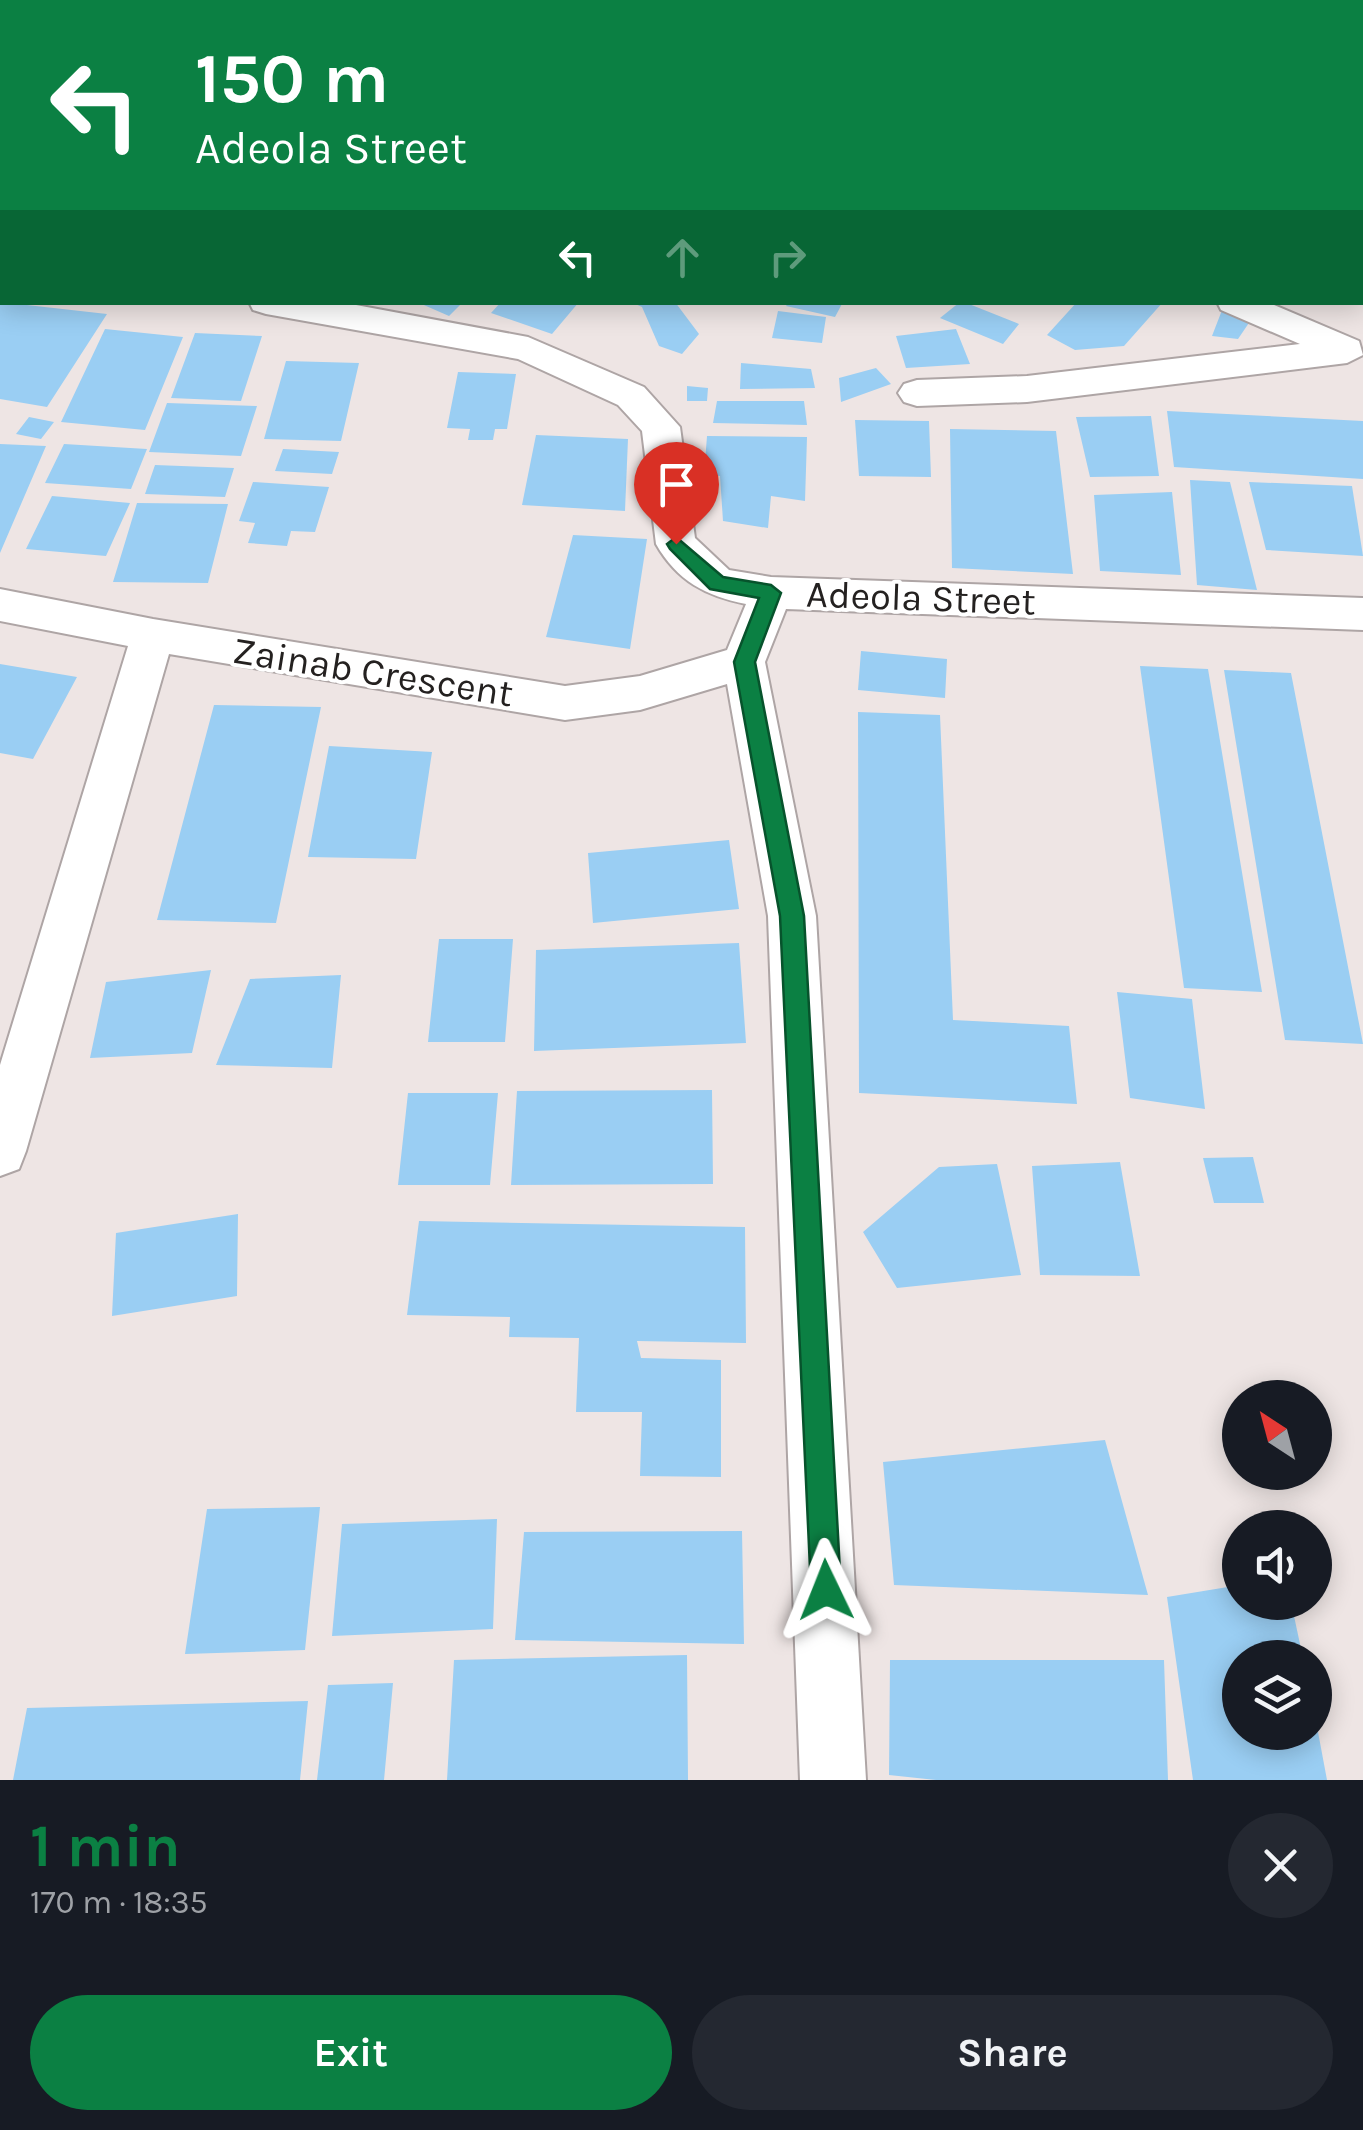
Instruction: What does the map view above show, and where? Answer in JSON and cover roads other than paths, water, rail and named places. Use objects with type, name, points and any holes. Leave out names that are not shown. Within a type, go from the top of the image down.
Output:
[{"type":"street","name":"Adeola Street","points":[[284,305],[528,349],[630,396],[661,427],[676,544],[717,583],[771,593],[1363,614]]},
{"type":"street","points":[[1241,305],[1355,354]]},
{"type":"street","points":[[918,393],[1027,390],[1355,354]]},
{"type":"street","points":[[771,593],[744,662],[792,916],[833,1780]]},
{"type":"street","name":"Zainab Crescent","points":[[0,605],[154,636],[566,704],[640,692],[744,662]]},
{"type":"street","points":[[0,1151],[7,1097],[154,636]]}]
